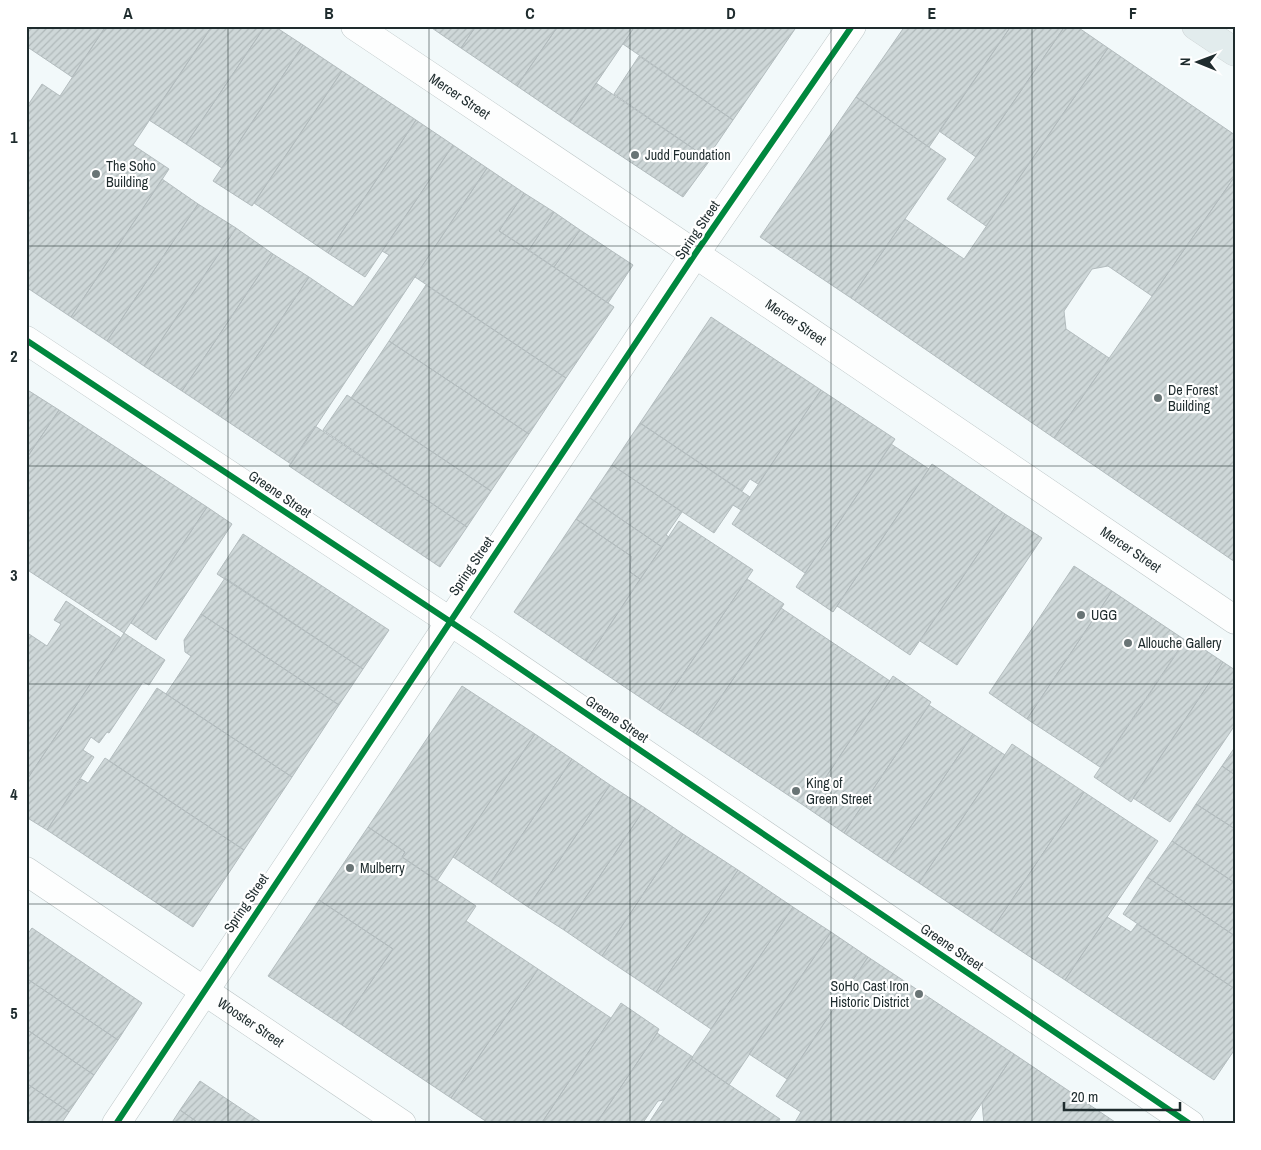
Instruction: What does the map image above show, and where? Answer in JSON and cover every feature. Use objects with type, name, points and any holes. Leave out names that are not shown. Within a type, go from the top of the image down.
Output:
[{"type":"main road","points":[[1196,26],[1235,52]]},
{"type":"street","name":"Mercer Street","points":[[355,26],[1235,620]]},
{"type":"street","name":"Spring Street","points":[[116,1124],[204,989],[695,254],[852,26]]},
{"type":"street","name":"Greene Street","points":[[26,340],[449,621],[1190,1124]]},
{"type":"street","name":"Wooster Street","points":[[26,871],[402,1124]]},
{"type":"building","points":[[26,26],[106,26],[72,77],[26,46]]},
{"type":"building","name":"The Soho Building","points":[[106,26],[212,26],[133,145],[169,169],[71,317],[26,287],[26,108],[42,84],[60,96]]},
{"type":"building","points":[[212,26],[265,26],[186,144],[149,120]]},
{"type":"building","points":[[265,26],[274,26],[303,45],[222,168],[186,144]]},
{"type":"building","points":[[429,26],[476,26],[461,48]]},
{"type":"building","points":[[476,26],[558,26],[517,86],[461,48]]},
{"type":"building","points":[[558,26],[635,26],[570,122],[517,86]]},
{"type":"building","points":[[635,26],[797,26],[733,120],[623,44]]},
{"type":"building","points":[[905,26],[1011,26],[929,147],[856,97]]},
{"type":"building","points":[[1011,26],[1065,26],[976,157],[939,131]]},
{"type":"building","points":[[1065,26],[1076,26],[1108,48],[986,226],[947,199]]},
{"type":"building","points":[[303,45],[342,71],[252,206],[213,181]]},
{"type":"building","points":[[1108,48],[1235,135],[1235,176],[1152,296],[1108,266],[1092,269],[1064,311],[1066,329],[1109,358],[1054,438],[851,298],[905,219],[964,259]]},
{"type":"building","points":[[639,56],[733,120],[707,158],[614,94]]},
{"type":"building","points":[[342,71],[416,120],[328,253],[254,203]]},
{"type":"building","points":[[596,83],[710,160],[683,197],[570,122]]},
{"type":"building","points":[[856,97],[946,159],[851,298],[760,237]]},
{"type":"building","points":[[416,120],[453,145],[365,277],[328,253]]},
{"type":"building","points":[[453,145],[487,168],[291,464],[218,415],[309,277],[353,307],[389,255],[382,251]]},
{"type":"building","points":[[487,168],[524,193],[499,231],[614,307],[566,378],[415,277]]},
{"type":"building","name":"De Forest Building","points":[[1235,176],[1235,562],[1054,438]]},
{"type":"building","points":[[162,179],[198,204],[107,341],[71,317]]},
{"type":"building","points":[[524,193],[554,212],[529,250],[499,231]]},
{"type":"building","points":[[198,204],[236,228],[144,366],[107,341]]},
{"type":"building","points":[[554,212],[580,230],[554,267],[529,250]]},
{"type":"building","points":[[236,228],[273,254],[182,391],[144,366]]},
{"type":"building","points":[[580,230],[633,265],[608,303],[554,267]]},
{"type":"building","points":[[273,254],[309,277],[218,415],[182,391]]},
{"type":"building","points":[[426,285],[566,378],[529,434],[389,341]]},
{"type":"building","points":[[711,317],[821,390],[758,484],[750,479],[742,491],[640,423]]},
{"type":"building","points":[[389,341],[529,434],[491,491],[351,398]]},
{"type":"building","points":[[26,389],[59,410],[26,459]]},
{"type":"building","points":[[821,390],[895,439],[805,573],[732,524]]},
{"type":"building","points":[[347,395],[491,491],[467,527],[323,430]]},
{"type":"building","points":[[59,410],[207,507],[124,633],[26,569],[26,459]]},
{"type":"building","points":[[640,423],[750,497],[741,510],[733,505],[714,533],[612,465]]},
{"type":"building","points":[[315,426],[467,527],[440,567],[289,466]]},
{"type":"building","points":[[891,444],[929,469],[833,612],[796,587]]},
{"type":"building","points":[[932,464],[1005,514],[910,655],[837,606]]},
{"type":"building","points":[[612,465],[682,512],[666,535],[669,537],[662,547],[590,498]]},
{"type":"building","points":[[590,498],[662,547],[640,579],[630,572],[631,556],[576,519]]},
{"type":"building","points":[[207,507],[232,524],[156,640],[131,623]]},
{"type":"building","points":[[1005,514],[1042,538],[957,665],[920,641]]},
{"type":"building","points":[[576,519],[631,556],[630,572],[640,579],[586,661],[514,612]]},
{"type":"building","points":[[679,521],[753,570],[659,710],[586,661]]},
{"type":"building","points":[[243,534],[389,630],[363,669],[217,574]]},
{"type":"building","points":[[1074,566],[1112,591],[1027,719],[989,693]]},
{"type":"building","points":[[225,578],[363,669],[339,705],[201,614]]},
{"type":"building","points":[[747,579],[784,604],[696,734],[659,710]]},
{"type":"building","points":[[1112,591],[1185,640],[1100,767],[1027,719]]},
{"type":"building","points":[[66,601],[121,638],[26,781],[26,632],[47,646],[61,624],[54,620]]},
{"type":"building","points":[[781,608],[890,681],[806,807],[696,734]]},
{"type":"building","points":[[201,614],[339,705],[292,777],[166,694],[191,656],[185,652],[184,640]]},
{"type":"building","points":[[124,633],[165,660],[149,685],[143,682],[109,733],[107,732],[99,743],[91,737],[83,750],[94,757],[47,830],[26,817],[26,781]]},
{"type":"building","points":[[1187,638],[1223,662],[1131,802],[1094,777]]},
{"type":"building","points":[[1223,662],[1235,670],[1235,725],[1170,822],[1133,798]]},
{"type":"building","points":[[893,676],[931,702],[844,833],[806,807]]},
{"type":"building","points":[[462,686],[535,734],[437,881],[402,857],[405,852],[368,827]]},
{"type":"building","points":[[157,688],[292,777],[244,850],[109,761]]},
{"type":"building","points":[[929,705],[973,734],[887,862],[844,833]]},
{"type":"building","points":[[535,734],[572,759],[491,882],[453,857]]},
{"type":"building","points":[[973,734],[1005,755],[919,883],[887,862]]},
{"type":"building","points":[[1012,744],[1084,792],[991,931],[919,883]]},
{"type":"building","points":[[1235,747],[1235,775],[1222,766]]},
{"type":"building","points":[[105,758],[244,850],[193,927],[47,830],[81,779],[88,783]]},
{"type":"building","points":[[572,759],[610,785],[528,907],[491,882]]},
{"type":"building","points":[[1222,766],[1235,775],[1235,829],[1196,804]]},
{"type":"building","points":[[610,785],[645,808],[564,930],[528,907]]},
{"type":"building","points":[[1084,792],[1158,841],[1065,980],[991,931]]},
{"type":"building","points":[[1196,804],[1235,829],[1235,883],[1172,841]]},
{"type":"building","points":[[645,808],[683,834],[602,956],[564,930]]},
{"type":"building","points":[[368,827],[405,852],[402,857],[476,906],[466,921],[538,969],[451,1098],[342,1025],[393,949],[319,900]]},
{"type":"building","points":[[683,834],[738,870],[656,992],[602,956]]},
{"type":"building","points":[[1172,841],[1235,883],[1235,936],[1147,877]]},
{"type":"building","points":[[738,870],[793,907],[711,1029],[656,992]]},
{"type":"building","points":[[1147,877],[1235,936],[1235,989],[1123,914]]},
{"type":"building","points":[[319,900],[393,949],[342,1025],[268,976]]},
{"type":"building","points":[[793,907],[831,932],[729,1085],[691,1059]]},
{"type":"building","points":[[1107,917],[1131,932],[1137,924],[1235,989],[1235,1049],[1214,1080],[1065,980]]},
{"type":"building","points":[[32,928],[142,1003],[118,1040],[26,978],[26,936]]},
{"type":"building","points":[[831,932],[868,957],[787,1079],[749,1054]]},
{"type":"building","points":[[868,957],[1014,1054],[968,1124],[794,1124],[801,1112],[776,1096]]},
{"type":"building","points":[[538,969],[611,1018],[541,1124],[490,1124],[451,1098]]},
{"type":"building","points":[[26,978],[118,1040],[94,1075],[26,1029]]},
{"type":"building","points":[[621,1003],[659,1029],[657,1033],[596,1124],[541,1124]]},
{"type":"building","points":[[26,1029],[94,1075],[69,1112],[26,1083]]},
{"type":"building","points":[[657,1033],[693,1057],[664,1100],[658,1101],[642,1124],[596,1124]]},
{"type":"building","points":[[1014,1054],[1118,1124],[984,1124],[982,1103]]},
{"type":"building","points":[[691,1059],[780,1119],[777,1124],[648,1124]]},
{"type":"building","points":[[200,1081],[264,1124],[200,1124],[180,1110]]},
{"type":"building","points":[[26,1083],[69,1112],[61,1124],[26,1124]]},
{"type":"building","points":[[180,1110],[200,1124],[171,1124]]},
{"type":"cycle path","points":[[116,1124],[695,254],[852,26]]},
{"type":"cycle path","points":[[26,340],[478,640],[1190,1124]]},
{"type":"place","name":"Judd Foundation","points":[[635,155]]},
{"type":"place","name":"The Soho Building","points":[[96,174]]},
{"type":"place","name":"De Forest Building","points":[[1158,398]]},
{"type":"place","name":"UGG","points":[[1081,615]]},
{"type":"place","name":"Allouche Gallery","points":[[1128,643]]},
{"type":"place","name":"King of Green Street","points":[[796,791]]},
{"type":"place","name":"Mulberry","points":[[350,868]]},
{"type":"place","name":"SoHo Cast Iron Historic District","points":[[919,994]]}]
